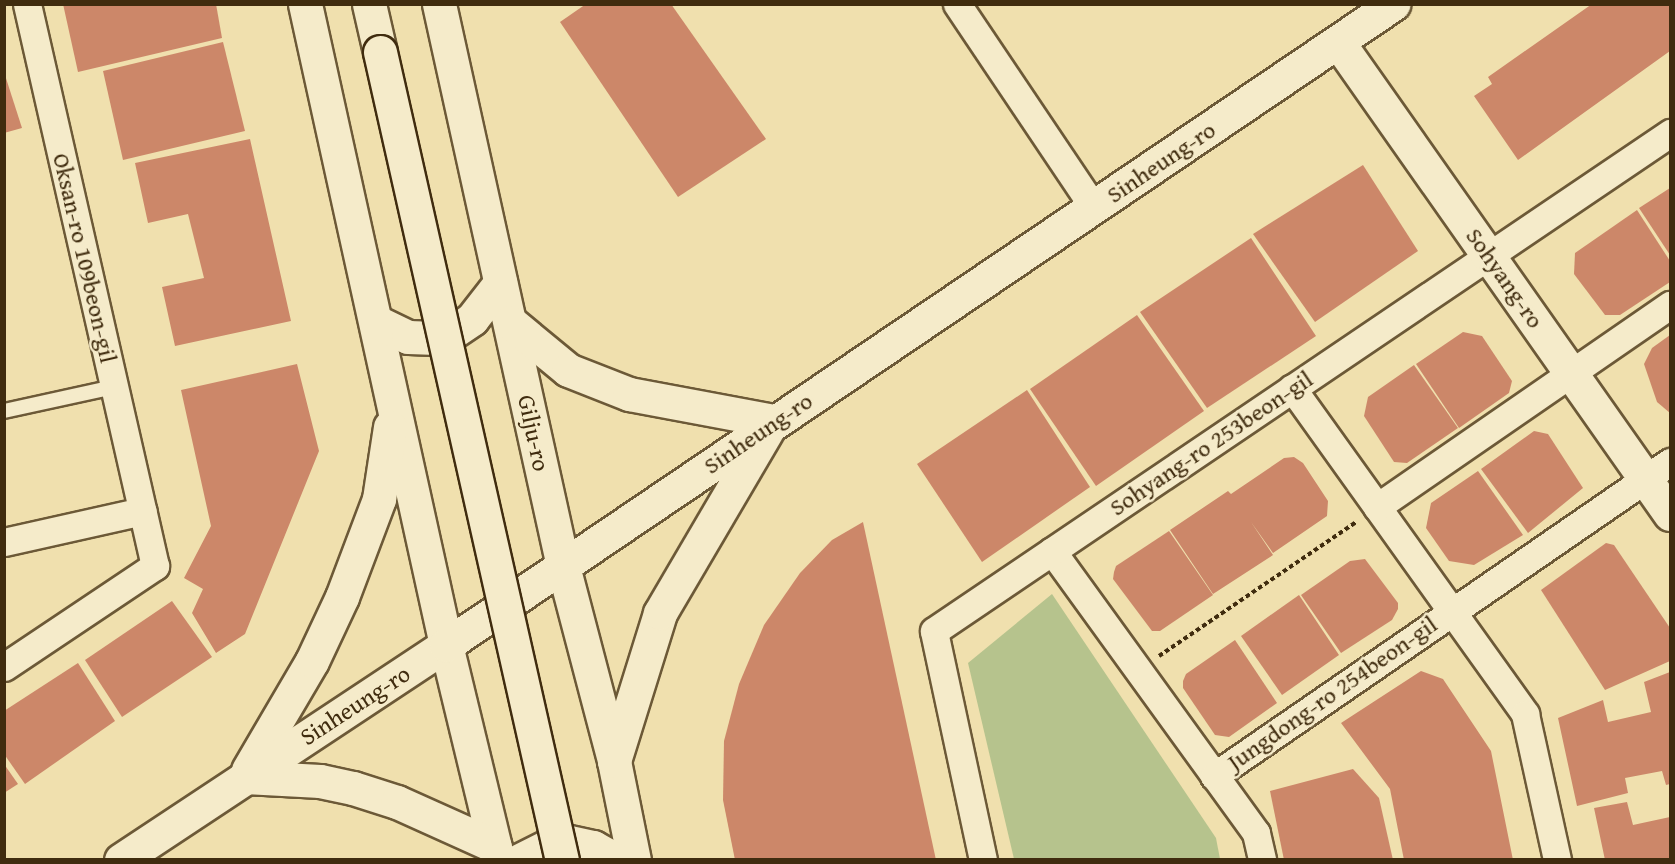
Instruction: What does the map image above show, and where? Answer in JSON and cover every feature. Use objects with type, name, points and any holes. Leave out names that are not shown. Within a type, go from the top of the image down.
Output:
[{"type":"street","name":"Oksan-ro 109beon-gil","points":[[4,667],[155,566],[27,4]]},
{"type":"street","points":[[305,4],[393,395],[446,645],[504,855]]},
{"type":"street","points":[[369,4],[562,860]]},
{"type":"street","points":[[957,4],[1094,208]]},
{"type":"street","name":"Sinheung-ro","points":[[121,860],[446,645],[773,421],[1094,208],[1393,4]]},
{"type":"street","name":"Gilju-ro","points":[[443,6],[500,283],[563,566],[614,761],[634,860]]},
{"type":"street","name":"Sohyang-ro","points":[[1338,42],[1571,372],[1658,470],[1671,514]]},
{"type":"street","name":"Sohyang-ro 253beon-gil","points":[[983,860],[934,632],[1488,254],[1671,133]]},
{"type":"street","points":[[376,322],[408,338],[444,338],[472,320],[500,283]]},
{"type":"street","points":[[1377,507],[1671,305]]},
{"type":"street","points":[[510,322],[568,370],[629,394],[773,421],[693,552],[660,614],[614,761]]},
{"type":"street","points":[[1292,388],[1525,714],[1557,860]]},
{"type":"street","points":[[393,395],[387,466],[379,499],[342,597],[312,661],[245,777],[320,781],[353,788],[397,802],[504,855],[525,854],[560,840],[593,847],[616,860]]},
{"type":"street","name":"Jungdong-ro 254beon-gil","points":[[1214,776],[1450,610],[1658,470]]},
{"type":"street","points":[[4,542],[143,511]]},
{"type":"street","name":"Jungdong-ro 254beon-gil","points":[[1052,551],[1256,833],[1262,860]]},
{"type":"lane","points":[[4,411],[114,387]]},
{"type":"path","points":[[1138,670],[1377,507]]},
{"type":"green space","points":[[1052,594],[1216,838],[1220,859],[1014,859],[968,663]]},
{"type":"building","points":[[63,4],[216,4],[222,38],[78,72]]},
{"type":"building","points":[[586,4],[671,4],[766,139],[678,197],[560,22]]},
{"type":"building","points":[[1592,4],[1670,4],[1670,51],[1518,160],[1474,96],[1492,84],[1488,77]]},
{"type":"building","points":[[223,42],[245,131],[123,160],[103,71]]},
{"type":"building","points":[[4,72],[22,128],[4,133]]},
{"type":"building","points":[[250,139],[291,321],[175,346],[162,287],[204,278],[188,214],[148,223],[135,163]]},
{"type":"building","points":[[1363,165],[1418,251],[1315,322],[1253,234]]},
{"type":"building","points":[[1670,188],[1670,255],[1639,208]]},
{"type":"building","points":[[1637,210],[1670,261],[1670,282],[1620,315],[1605,315],[1574,274],[1575,253]]},
{"type":"building","points":[[1251,238],[1316,336],[1207,408],[1140,312]]},
{"type":"building","points":[[1137,315],[1204,411],[1096,486],[1030,389]]},
{"type":"building","points":[[1463,332],[1482,336],[1512,381],[1509,393],[1459,428],[1416,364]]},
{"type":"building","points":[[1670,335],[1670,413],[1657,402],[1644,364],[1652,348]]},
{"type":"building","points":[[297,364],[319,451],[245,634],[216,653],[192,613],[203,589],[184,578],[211,526],[181,390]]},
{"type":"building","points":[[1414,365],[1458,428],[1407,463],[1394,462],[1364,416],[1368,397]]},
{"type":"building","points":[[1027,390],[1090,487],[982,562],[917,464]]},
{"type":"building","points":[[1534,431],[1548,434],[1583,488],[1528,533],[1481,469]]},
{"type":"building","points":[[1294,457],[1303,463],[1328,501],[1327,516],[1273,553],[1251,522],[1273,555],[1213,594],[1170,530],[1228,491],[1231,494],[1284,458]]},
{"type":"building","points":[[1478,471],[1523,535],[1474,565],[1449,561],[1426,528],[1431,503]]},
{"type":"building","points":[[863,522],[936,860],[735,860],[723,800],[724,741],[739,684],[764,625],[800,573],[832,540]]},
{"type":"building","points":[[1169,531],[1213,595],[1160,631],[1152,631],[1113,579],[1114,572],[1116,566]]},
{"type":"building","points":[[1606,543],[1614,545],[1670,628],[1670,661],[1605,690],[1541,590]]},
{"type":"building","points":[[1365,559],[1398,603],[1398,609],[1392,620],[1341,653],[1301,595],[1350,561]]},
{"type":"building","points":[[1299,595],[1339,655],[1282,695],[1241,636]]},
{"type":"building","points":[[172,601],[212,657],[122,717],[85,660]]},
{"type":"building","points":[[1235,640],[1277,703],[1229,737],[1215,735],[1183,688],[1183,681],[1186,674]]},
{"type":"building","points":[[78,663],[115,721],[25,784],[4,754],[4,711]]},
{"type":"building","points":[[1421,671],[1443,679],[1491,751],[1513,860],[1404,860],[1390,789],[1341,723]]},
{"type":"building","points":[[1670,672],[1670,784],[1666,785],[1662,771],[1625,778],[1628,793],[1577,806],[1558,718],[1603,700],[1608,722],[1651,712],[1644,682]]},
{"type":"building","points":[[4,764],[18,784],[4,793]]},
{"type":"building","points":[[1353,769],[1379,798],[1393,860],[1284,860],[1270,791]]},
{"type":"building","points":[[1627,802],[1633,825],[1670,817],[1670,860],[1605,860],[1594,808]]}]
